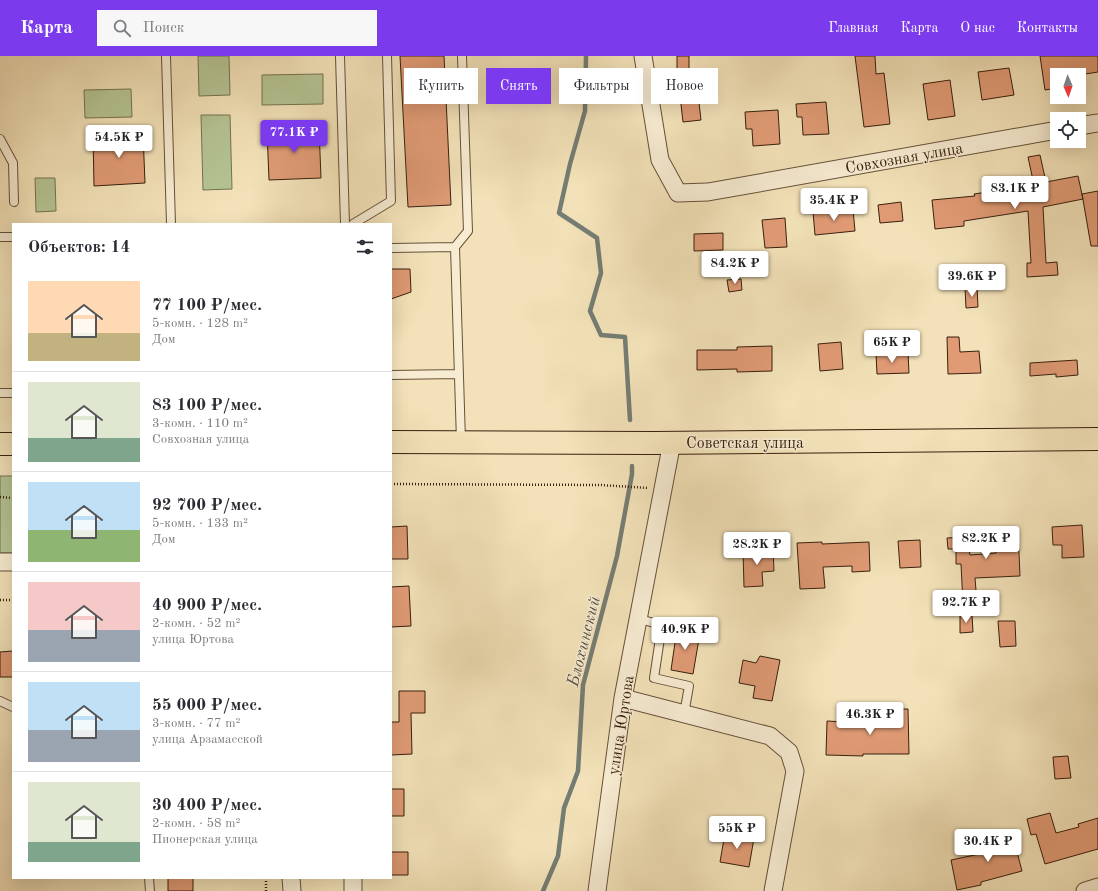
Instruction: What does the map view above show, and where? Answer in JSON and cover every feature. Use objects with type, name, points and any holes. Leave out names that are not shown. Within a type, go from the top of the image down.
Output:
[{"type":"main road","name":"Советская улица","points":[[392,442],[1098,439]]},
{"type":"main road","points":[[0,444],[12,444]]},
{"type":"street","name":"Совхозная улица","points":[[643,56],[660,160],[678,193],[708,192],[1050,131]]},
{"type":"street","points":[[1086,125],[1098,123]]},
{"type":"street","name":"улица Юртова","points":[[597,891],[623,698],[672,442]]},
{"type":"street","points":[[0,562],[12,562]]},
{"type":"street","points":[[623,698],[770,736],[789,752],[795,771],[773,891]]},
{"type":"street","points":[[291,879],[292,891]]},
{"type":"street","points":[[353,879],[353,891]]},
{"type":"street","points":[[1085,891],[1098,887]]},
{"type":"lane","points":[[166,56],[171,223]]},
{"type":"lane","points":[[340,56],[345,223]]},
{"type":"lane","points":[[355,223],[391,201],[387,56]]},
{"type":"lane","points":[[461,442],[456,247],[468,231],[462,56]]},
{"type":"lane","points":[[0,139],[13,163],[14,202]]},
{"type":"lane","points":[[0,237],[12,237]]},
{"type":"lane","points":[[392,248],[456,247]]},
{"type":"lane","points":[[392,375],[459,374]]},
{"type":"lane","points":[[0,393],[12,393]]},
{"type":"lane","points":[[639,619],[662,625],[654,678],[689,686],[684,714]]},
{"type":"lane","points":[[0,701],[12,707]]},
{"type":"lane","points":[[149,879],[150,891]]},
{"type":"path","points":[[392,484],[601,485],[645,488]]},
{"type":"path","points":[[0,497],[12,498]]},
{"type":"path","points":[[0,600],[12,600]]},
{"type":"path","points":[[266,879],[266,891]]},
{"type":"green space","points":[[198,56],[229,56],[230,95],[199,96]]},
{"type":"green space","points":[[323,74],[323,104],[262,105],[262,75]]},
{"type":"green space","points":[[131,89],[132,117],[85,118],[84,90]]},
{"type":"green space","points":[[201,115],[230,115],[232,189],[203,190]]},
{"type":"green space","points":[[35,178],[55,178],[56,211],[36,212]]},
{"type":"green space","points":[[0,476],[12,476],[12,553],[0,553]]},
{"type":"building","points":[[400,56],[444,56],[445,68],[404,68],[404,104],[446,104],[451,205],[408,207]]},
{"type":"building","points":[[677,56],[689,56],[689,68],[677,68]]},
{"type":"building","points":[[855,56],[875,56],[876,74],[884,73],[890,124],[864,127]]},
{"type":"building","points":[[1040,56],[1098,56],[1098,72],[1086,74],[1086,68],[1050,68],[1050,89],[1045,90]]},
{"type":"building","points":[[1009,68],[1014,95],[982,100],[978,72]]},
{"type":"building","points":[[950,80],[955,116],[928,120],[923,84]]},
{"type":"building","points":[[826,102],[829,134],[803,135],[802,117],[797,117],[796,104]]},
{"type":"building","points":[[681,104],[699,104],[701,120],[683,122]]},
{"type":"building","points":[[778,110],[780,144],[753,146],[752,129],[746,129],[745,112]]},
{"type":"building","points":[[319,128],[321,178],[269,180],[267,130]]},
{"type":"building","points":[[143,133],[145,183],[94,186],[93,135]]},
{"type":"building","points":[[1040,155],[1046,182],[1078,176],[1083,199],[1043,207],[1046,263],[1057,262],[1058,275],[1027,277],[1027,263],[1031,263],[1028,211],[964,221],[964,226],[935,229],[932,200],[975,196],[974,194],[1034,185],[1028,157]]},
{"type":"building","points":[[1098,191],[1098,246],[1091,246],[1082,194]]},
{"type":"building","points":[[901,202],[903,221],[880,223],[878,205]]},
{"type":"building","points":[[853,209],[855,231],[815,235],[813,212]]},
{"type":"building","points":[[785,218],[787,247],[765,248],[762,220]]},
{"type":"building","points":[[723,233],[723,250],[694,251],[694,234]]},
{"type":"building","points":[[392,269],[410,269],[411,292],[392,299]]},
{"type":"building","points":[[741,279],[742,290],[729,292],[727,280]]},
{"type":"building","points":[[977,287],[978,307],[966,308],[965,288]]},
{"type":"building","points":[[947,337],[959,337],[960,352],[979,351],[981,373],[948,374]]},
{"type":"building","points":[[841,342],[843,369],[820,371],[818,344]]},
{"type":"building","points":[[772,346],[772,371],[737,372],[737,369],[697,370],[697,350],[737,350],[737,347]]},
{"type":"building","points":[[908,353],[909,373],[877,374],[876,354]]},
{"type":"building","points":[[1077,360],[1078,375],[1056,377],[1056,374],[1030,376],[1030,363]]},
{"type":"building","points":[[1082,525],[1084,557],[1062,558],[1062,545],[1053,545],[1052,527]]},
{"type":"building","points":[[407,526],[408,559],[392,559],[392,527]]},
{"type":"building","points":[[1018,530],[1020,576],[975,578],[977,603],[963,604],[961,564],[956,564],[956,549],[948,549],[947,538],[989,536],[990,547],[969,548],[970,555],[996,553],[995,532]]},
{"type":"building","points":[[920,540],[921,567],[900,568],[898,541]]},
{"type":"building","points":[[822,542],[822,544],[869,542],[870,571],[852,572],[852,566],[823,567],[825,588],[800,589],[797,543]]},
{"type":"building","points":[[773,549],[774,571],[762,572],[763,586],[744,587],[743,551]]},
{"type":"building","points":[[409,586],[411,626],[392,627],[392,587]]},
{"type":"building","points":[[960,615],[972,615],[973,632],[960,633]]},
{"type":"building","points":[[998,621],[1015,621],[1016,646],[1000,647]]},
{"type":"building","points":[[677,629],[700,633],[693,674],[671,670]]},
{"type":"building","points":[[12,651],[12,677],[0,677],[0,652]]},
{"type":"building","points":[[760,656],[780,660],[772,701],[753,698],[755,686],[739,683],[743,660],[756,663]]},
{"type":"building","points":[[399,691],[425,691],[425,713],[411,713],[412,754],[392,755],[392,722],[399,722]]},
{"type":"building","points":[[881,709],[908,709],[909,754],[863,754],[863,756],[826,755],[827,721],[881,724]]},
{"type":"building","points":[[1068,756],[1071,778],[1055,779],[1053,757]]},
{"type":"building","points":[[392,789],[404,789],[404,816],[392,816]]},
{"type":"building","points":[[1050,813],[1056,833],[1079,827],[1078,824],[1098,818],[1098,849],[1045,864],[1036,834],[1031,835],[1027,819]]},
{"type":"building","points":[[725,833],[754,838],[749,867],[720,862]]},
{"type":"building","points":[[1012,833],[1022,871],[981,882],[981,885],[957,890],[951,860],[989,852],[986,839]]},
{"type":"building","points":[[392,852],[408,852],[408,875],[392,875]]},
{"type":"building","points":[[168,879],[193,879],[193,891],[168,891]]},
{"type":"waterway","name":"Блохинский","points":[[586,56],[585,111],[570,164],[559,213],[597,238],[601,273],[590,311],[601,335],[625,337],[630,420]]},
{"type":"waterway","name":"Блохинский","points":[[543,891],[558,856],[564,808],[578,771],[583,685],[617,556],[632,474],[632,466]]}]
